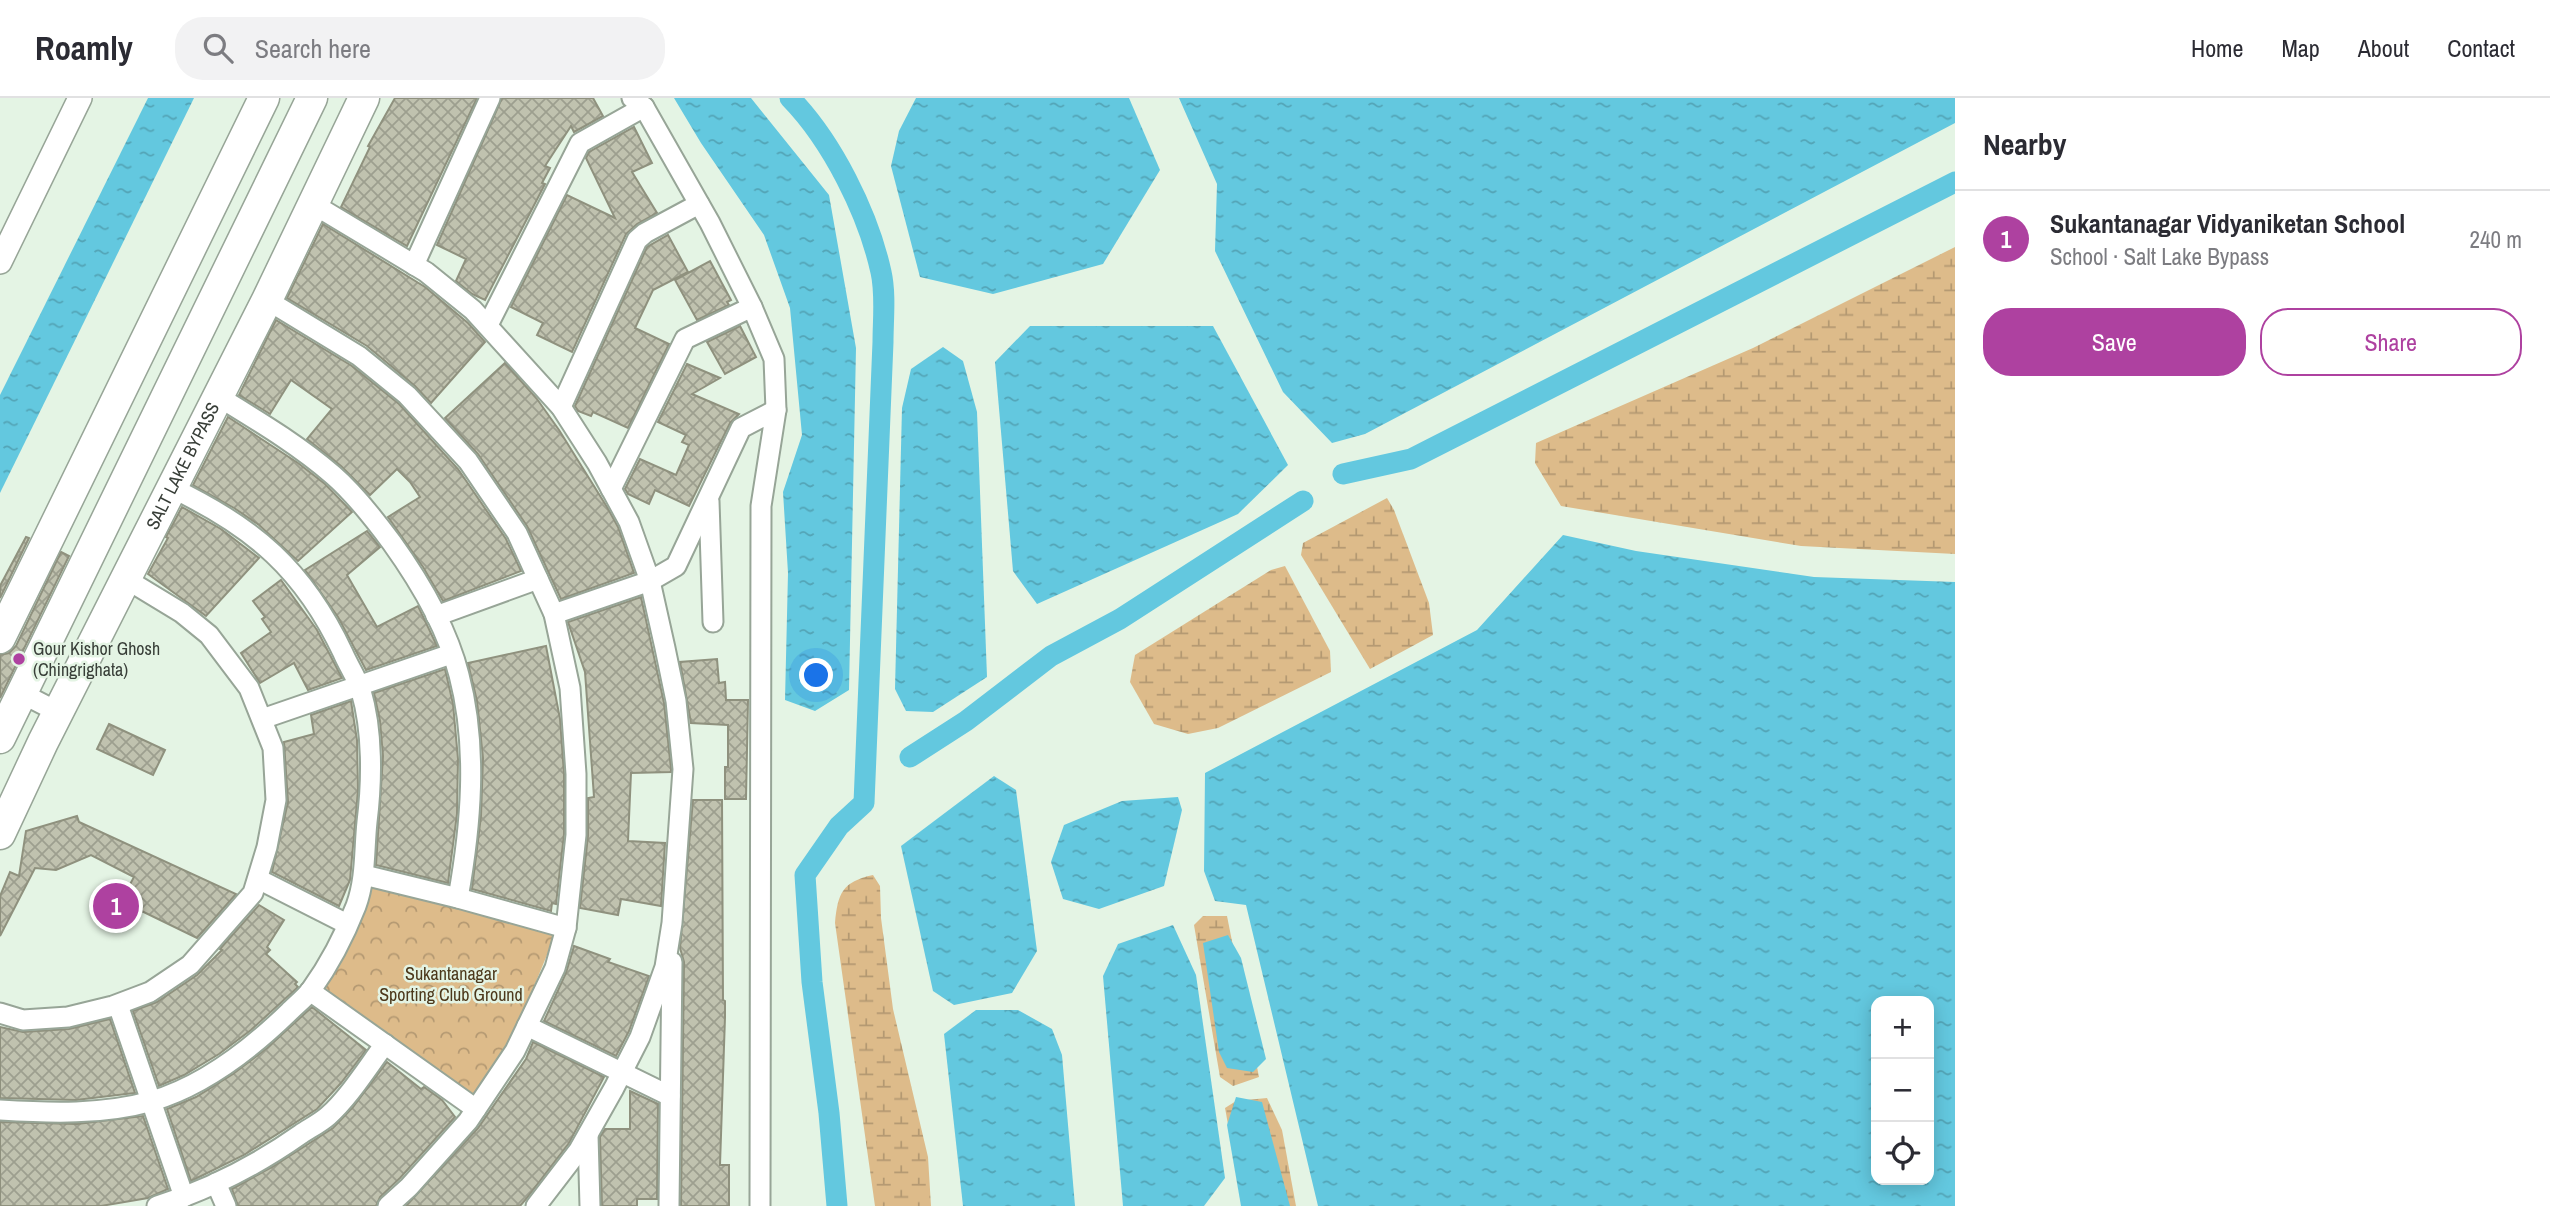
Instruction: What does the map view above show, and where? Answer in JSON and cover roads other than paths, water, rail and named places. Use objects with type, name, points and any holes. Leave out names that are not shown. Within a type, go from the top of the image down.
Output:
[{"type":"main road","points":[[0,638],[264,98]]},
{"type":"main road","points":[[0,738],[312,98]]},
{"type":"main road","name":"SALT LAKE BYPASS","points":[[0,834],[58,712],[267,300],[364,98]]},
{"type":"street","points":[[0,262],[80,98]]},
{"type":"street","points":[[414,265],[490,98]]},
{"type":"street","points":[[488,325],[580,143],[638,103],[699,204],[752,307],[774,359],[776,410],[761,506],[760,1206]]},
{"type":"street","points":[[313,204],[414,265],[473,310],[488,325],[561,407],[629,522],[650,581],[676,701],[683,769],[672,923],[669,1206]]},
{"type":"street","points":[[561,407],[637,240],[699,204]]},
{"type":"street","points":[[267,300],[359,356],[407,395],[468,461],[517,533],[554,614],[570,688],[576,774],[576,835],[566,928],[555,968],[515,1051],[468,1121],[409,1187],[388,1206]]},
{"type":"street","points":[[611,489],[685,339],[752,307]]},
{"type":"street","points":[[219,397],[287,439],[335,476],[379,525],[408,565],[436,616],[459,675],[469,736],[470,797],[458,898]]},
{"type":"street","points":[[554,614],[650,581],[676,566],[741,428],[776,410]]},
{"type":"street","points":[[0,1110],[65,1114],[150,1101],[199,1080],[239,1056],[310,991],[356,905],[364,875],[371,792],[370,749],[358,685],[329,625],[299,579],[262,541],[215,510],[172,488]]},
{"type":"street","points":[[709,496],[713,621]]},
{"type":"street","points":[[0,1013],[23,1020],[68,1017],[118,1005],[150,992],[190,965],[253,893],[258,879],[276,800],[273,748],[249,688],[209,635],[182,613],[126,579]]},
{"type":"street","points":[[436,616],[538,579]]},
{"type":"street","points":[[262,719],[451,654]]},
{"type":"street","points":[[21,693],[58,712]]},
{"type":"street","points":[[364,875],[566,928]]},
{"type":"street","points":[[258,879],[346,924]]},
{"type":"street","points":[[536,1206],[579,1150],[640,1037],[665,967],[672,923]]},
{"type":"street","points":[[310,991],[476,1109]]},
{"type":"street","points":[[118,1005],[184,1197]]},
{"type":"street","points":[[527,1026],[670,1096]]},
{"type":"street","points":[[157,1206],[184,1197],[279,1149],[328,1116],[358,1082],[385,1044]]},
{"type":"street","points":[[588,1135],[590,1206]]},
{"type":"street","points":[[216,1182],[226,1206]]},
{"type":"water","points":[[148,98],[194,98],[0,493],[0,395]]},
{"type":"water","points":[[674,98],[751,98],[829,195],[856,348],[849,690],[815,711],[785,700],[788,573],[783,492],[802,435],[790,308],[764,235],[701,143]]},
{"type":"water","points":[[916,98],[1129,98],[1160,170],[1103,264],[993,294],[920,277],[891,166],[899,131]]},
{"type":"water","points":[[1179,98],[1955,98],[1955,123],[1365,434],[1332,443],[1283,392],[1215,251],[1217,184]]},
{"type":"water","points":[[1030,326],[1213,326],[1288,465],[1238,514],[1037,604],[1013,571],[995,362]]},
{"type":"water","points":[[943,347],[963,361],[977,412],[987,677],[933,712],[906,711],[895,689],[902,408],[911,369]]},
{"type":"water","points":[[1563,535],[1636,551],[1814,577],[1955,582],[1955,1206],[1318,1206],[1246,905],[1215,901],[1204,871],[1205,773],[1477,630]]},
{"type":"water","points":[[994,776],[1016,790],[1037,951],[1012,993],[954,1005],[933,991],[901,846]]},
{"type":"water","points":[[1178,797],[1182,810],[1164,886],[1099,909],[1063,899],[1051,862],[1064,825],[1122,801]]},
{"type":"water","points":[[1173,925],[1196,975],[1225,1178],[1204,1206],[1123,1206],[1103,976],[1118,944]]},
{"type":"water","points":[[1228,935],[1241,958],[1266,1059],[1253,1072],[1227,1068],[1219,1052],[1203,943]]},
{"type":"water","points":[[976,1010],[1018,1010],[1052,1029],[1062,1055],[1075,1206],[963,1206],[944,1034]]},
{"type":"water","points":[[1236,1097],[1262,1102],[1290,1206],[1241,1206],[1227,1125]]},
{"type":"waterway","points":[[790,98],[834,156],[858,202],[875,249],[883,280],[884,298],[864,803],[839,826],[805,875],[812,982],[829,1113],[837,1206]]},
{"type":"waterway","points":[[1343,474],[1411,459],[1955,182]]},
{"type":"waterway","points":[[910,757],[966,721],[1051,656],[1120,619],[1303,501]]},
{"type":"place","name":"Gour Kishor Ghosh (Chingrighata)","points":[[19,659]]},
{"type":"place","name":"Sukantanagar Vidyaniketan School","points":[[116,906]]},
{"type":"park label","name":"Sukantanagar Sporting Club Ground","points":[[451,984]]}]
